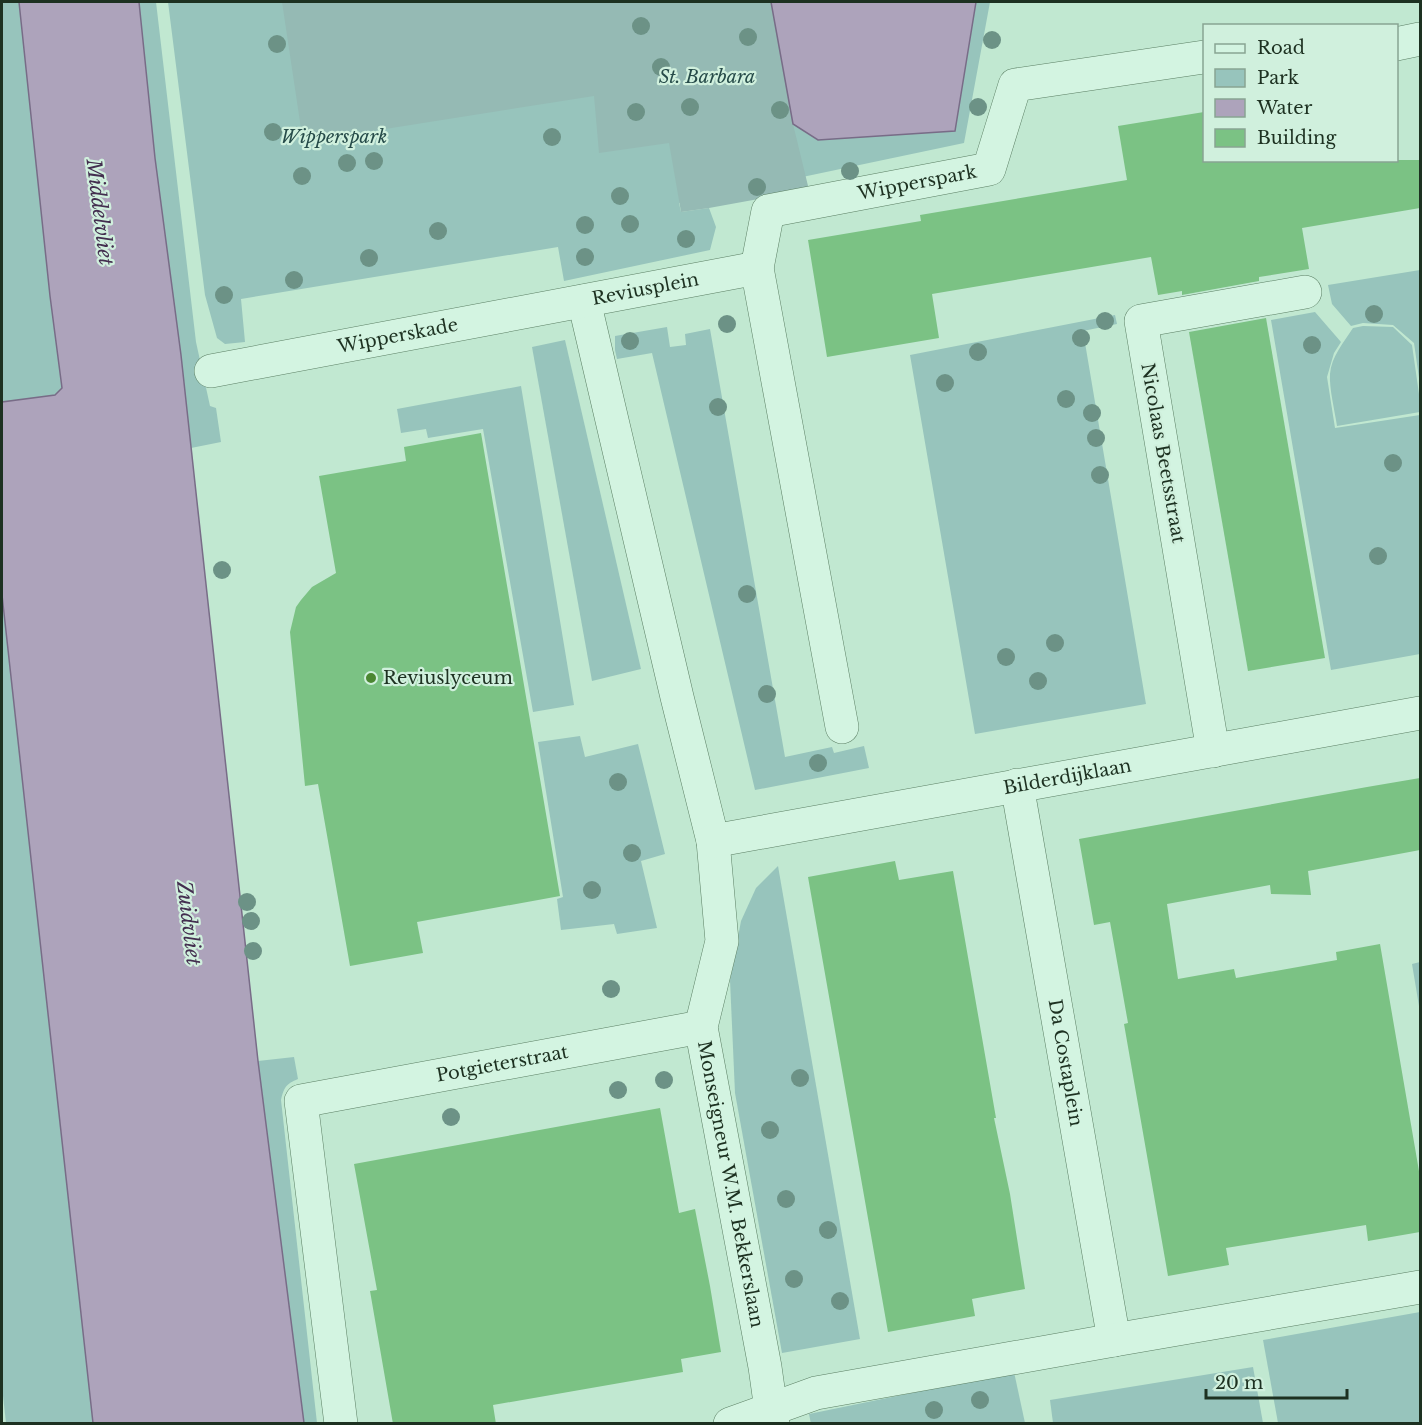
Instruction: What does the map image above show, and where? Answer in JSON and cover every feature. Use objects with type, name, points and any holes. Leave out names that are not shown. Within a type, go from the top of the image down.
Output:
[{"type":"street","points":[[1398,44],[1420,39]]},
{"type":"street","name":"Wipperspark","points":[[757,268],[768,211],[988,170],[1015,85],[1203,57]]},
{"type":"street","points":[[757,268],[842,727]]},
{"type":"street","name":"Reviusplein","points":[[713,840],[674,686],[584,301],[757,268]]},
{"type":"street","name":"Nicolaas Beetsstraat","points":[[1213,750],[1140,321],[1305,292]]},
{"type":"street","name":"Wipperskade","points":[[211,371],[584,301]]},
{"type":"street","name":"Bilderdijklaan","points":[[713,840],[1420,713]]},
{"type":"street","name":"Da Costaplein","points":[[1017,785],[1114,1340]]},
{"type":"street","name":"Monseigneur W.M. Bekkerslaan","points":[[713,840],[722,941],[701,1028],[763,1356],[772,1417]]},
{"type":"street","name":"Potgieterstraat","points":[[341,1424],[301,1101],[701,1028]]},
{"type":"street","points":[[730,1424],[772,1417],[816,1394],[1420,1287]]},
{"type":"green space","points":[[2,2],[19,2],[62,388],[55,395],[2,402]]},
{"type":"green space","points":[[139,2],[156,2],[196,342],[210,406],[216,408],[221,442],[191,448],[155,158]]},
{"type":"green space","name":"Wipperspark","points":[[168,2],[990,2],[964,143],[679,203],[681,212],[709,208],[716,227],[710,250],[564,281],[558,247],[241,299],[245,342],[225,344],[217,338],[205,295]]},
{"type":"green space","name":"St. Barbara","points":[[282,2],[771,2],[793,124],[809,190],[681,212],[669,143],[599,153],[594,96],[303,142]]},
{"type":"green space","points":[[1420,270],[1420,385],[1414,343],[1393,325],[1363,323],[1351,326],[1332,304],[1328,285]]},
{"type":"green space","points":[[1315,312],[1341,342],[1334,353],[1327,377],[1335,428],[1420,415],[1420,654],[1331,670],[1271,320]]},
{"type":"green space","points":[[1115,315],[1117,324],[1083,331],[1146,704],[975,734],[910,355]]},
{"type":"green space","points":[[667,327],[670,347],[686,345],[685,334],[710,329],[785,757],[832,747],[834,753],[864,746],[869,768],[755,790],[652,353],[617,359],[615,350],[615,336]]},
{"type":"green space","points":[[1393,327],[1412,345],[1420,412],[1337,426],[1330,386],[1331,368],[1338,350],[1353,328]]},
{"type":"green space","points":[[565,340],[641,669],[592,681],[532,347]]},
{"type":"green space","points":[[521,386],[574,705],[533,712],[483,429],[428,438],[426,429],[401,433],[397,409]]},
{"type":"green space","points":[[2,595],[93,1423],[6,1423],[2,1387]]},
{"type":"green space","points":[[580,736],[585,757],[638,744],[665,854],[641,861],[657,928],[617,934],[614,924],[561,930],[557,899],[563,897],[538,742]]},
{"type":"green space","points":[[778,866],[860,1339],[782,1353],[735,1093],[730,980],[741,921],[756,888]]},
{"type":"green space","points":[[1420,962],[1420,1012],[1412,964]]},
{"type":"green space","points":[[294,1057],[298,1079],[286,1086],[281,1100],[317,1423],[304,1423],[258,1061]]},
{"type":"green space","points":[[1420,1312],[1420,1423],[1278,1423],[1263,1340]]},
{"type":"green space","points":[[1253,1367],[1263,1423],[1053,1423],[1050,1400]]},
{"type":"green space","points":[[1014,1372],[1025,1423],[811,1424],[809,1414]]},
{"type":"water","points":[[19,2],[139,2],[155,158],[181,355],[258,1061],[304,1423],[93,1423],[2,595],[2,402],[55,395],[62,388]]},
{"type":"water","points":[[771,2],[976,2],[955,131],[818,140],[793,124]]},
{"type":"building","points":[[1203,112],[1203,162],[1420,160],[1420,208],[1302,228],[1309,269],[1259,277],[1259,281],[1182,295],[1182,291],[1158,295],[1151,257],[932,294],[939,338],[827,357],[808,240],[921,221],[920,215],[1127,180],[1118,126]]},
{"type":"building","points":[[1266,318],[1325,658],[1248,671],[1189,332]]},
{"type":"building","points":[[481,433],[560,896],[417,922],[423,953],[350,966],[318,784],[305,786],[290,632],[296,607],[301,600],[312,587],[336,573],[319,476],[406,461],[404,447]]},
{"type":"building","points":[[1420,778],[1420,850],[1308,871],[1311,895],[1271,894],[1270,885],[1167,904],[1178,979],[1234,969],[1236,978],[1337,960],[1336,952],[1380,944],[1420,1177],[1420,1232],[1368,1241],[1366,1225],[1226,1248],[1229,1265],[1168,1276],[1124,1024],[1128,1023],[1110,922],[1094,925],[1079,839]]},
{"type":"building","points":[[895,861],[899,880],[953,871],[1025,1289],[972,1299],[975,1316],[888,1332],[808,877]]},
{"type":"building","points":[[660,1108],[679,1213],[695,1209],[721,1352],[681,1359],[683,1372],[493,1405],[496,1424],[393,1424],[370,1291],[377,1290],[354,1164]]},
{"type":"place","name":"Reviuslyceum","points":[[371,678]]},
{"type":"water label","name":"Middelvliet","points":[[100,212]]},
{"type":"water label","name":"Zuidvliet","points":[[189,923]]}]
